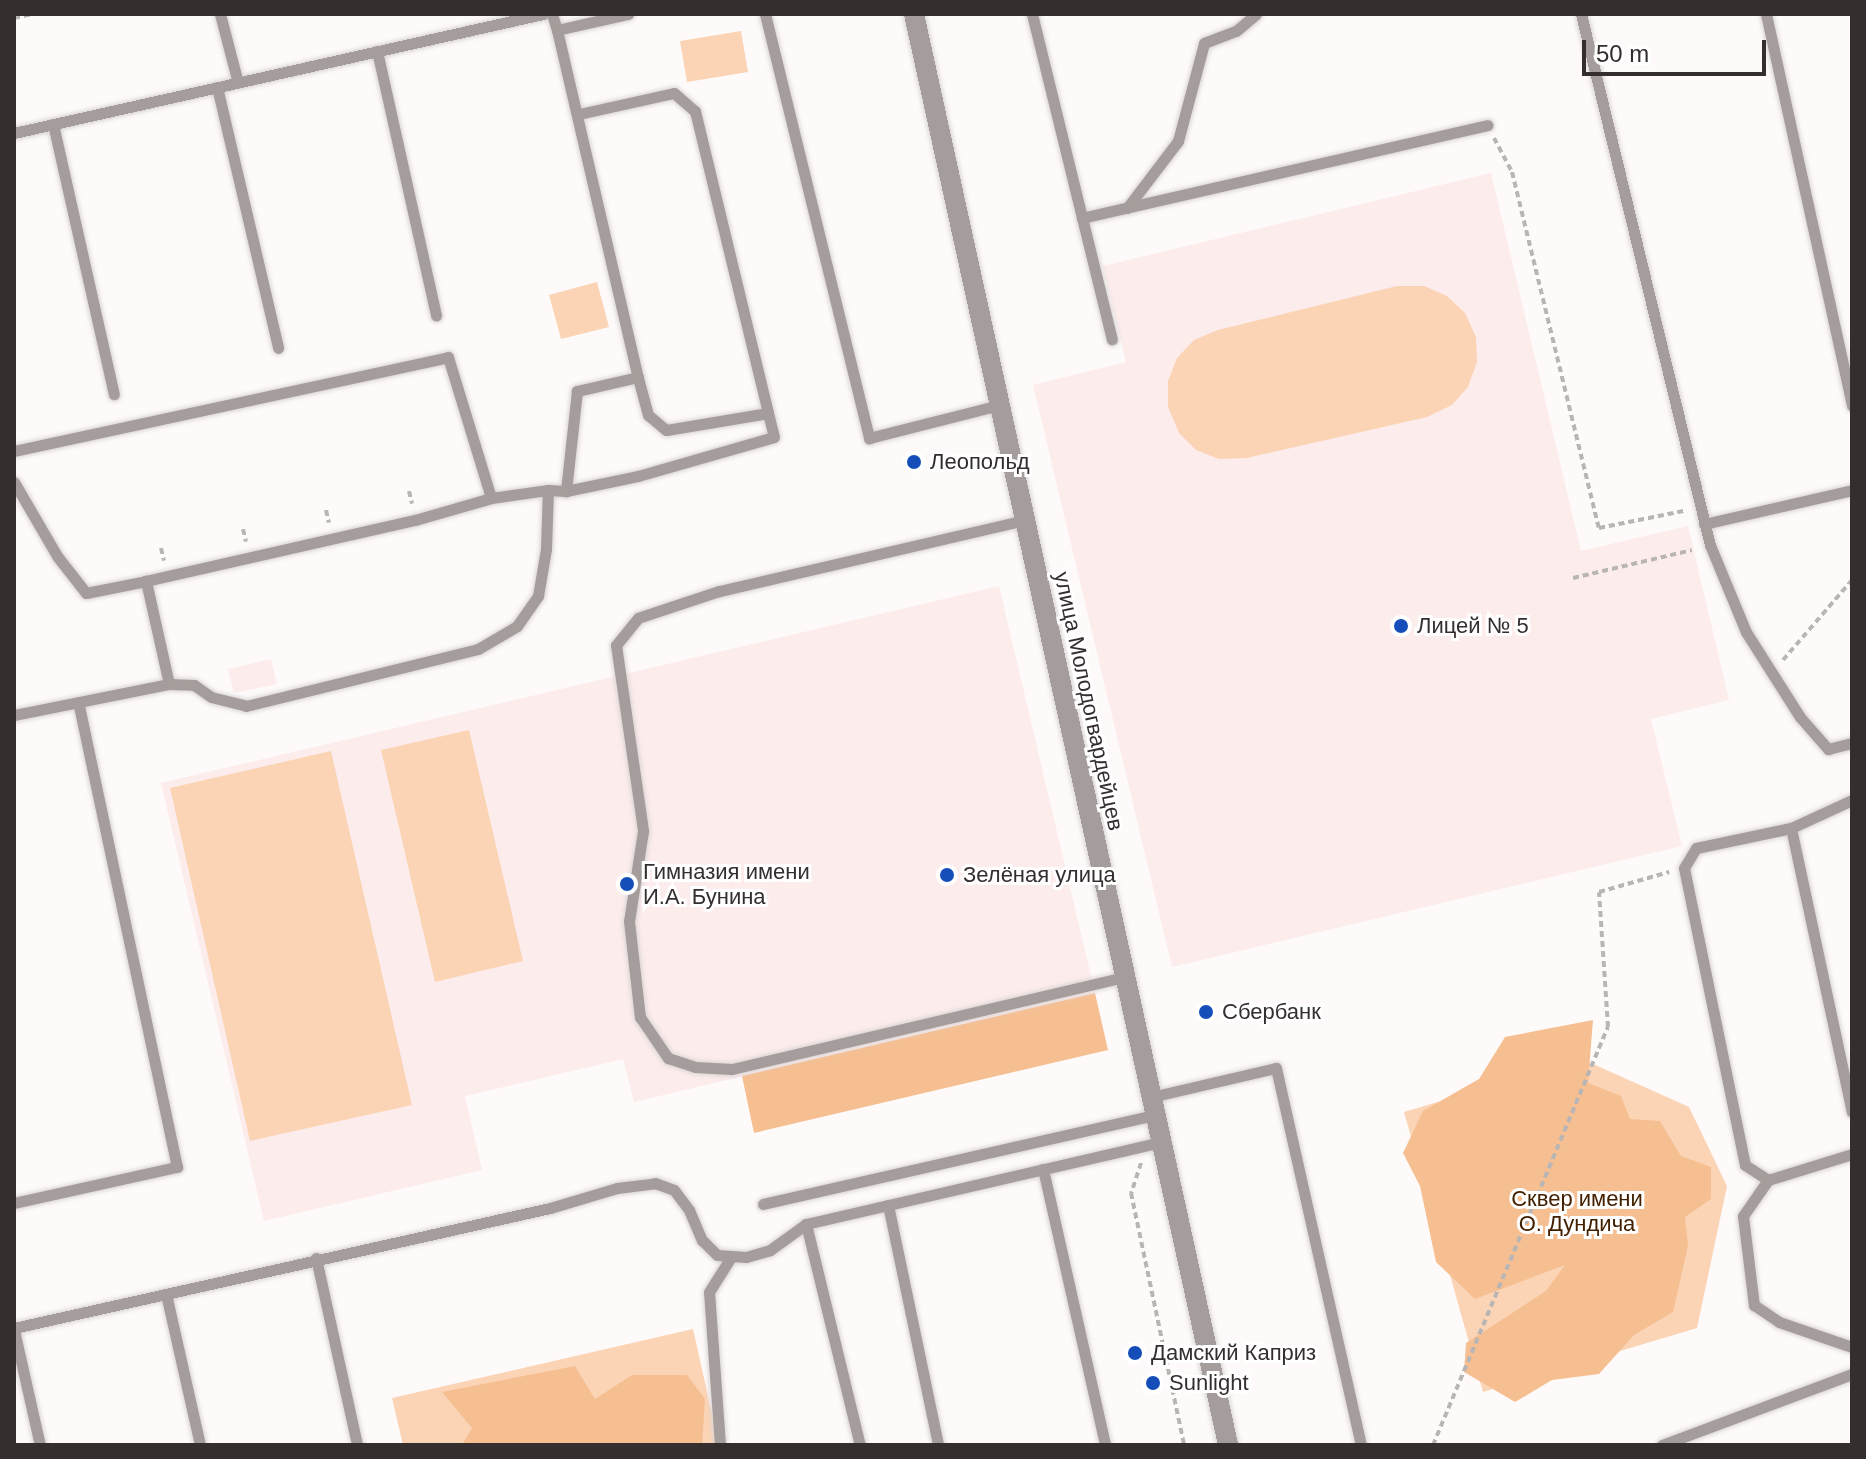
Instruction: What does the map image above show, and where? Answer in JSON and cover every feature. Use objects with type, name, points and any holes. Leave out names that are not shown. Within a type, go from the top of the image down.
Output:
[{"type":"street","name":"улица Молодогвардейцев","points":[[914,14],[1228,1445]]},
{"type":"lane","points":[[220,14],[238,83]]},
{"type":"lane","points":[[14,133],[543,14]]},
{"type":"lane","points":[[552,14],[579,114],[648,415],[666,430],[768,413]]},
{"type":"lane","points":[[557,30],[628,14]]},
{"type":"lane","points":[[765,14],[869,438],[999,405]]},
{"type":"lane","points":[[1032,14],[1112,339]]},
{"type":"lane","points":[[1127,208],[1178,141],[1204,43],[1236,31],[1256,14]]},
{"type":"lane","points":[[1581,14],[1710,545],[1746,632],[1771,674],[1828,749],[1852,743]]},
{"type":"lane","points":[[1766,14],[1852,406]]},
{"type":"lane","points":[[377,51],[436,315]]},
{"type":"lane","points":[[217,87],[278,348]]},
{"type":"lane","points":[[14,482],[57,556],[86,593],[415,520],[491,498],[548,490],[566,491],[638,476],[774,437],[695,111],[674,93],[579,114]]},
{"type":"lane","points":[[53,124],[114,394]]},
{"type":"lane","points":[[1082,218],[1487,125]]},
{"type":"lane","points":[[14,451],[448,357],[491,498]]},
{"type":"lane","points":[[566,491],[577,391],[638,377]]},
{"type":"lane","points":[[14,715],[169,684],[194,685],[211,697],[246,706],[478,649],[517,626],[538,596],[546,549],[548,490]]},
{"type":"lane","points":[[1704,524],[1852,490]]},
{"type":"lane","points":[[1025,520],[719,591],[638,618],[616,645],[643,831],[629,921],[640,1017],[668,1058],[695,1067],[732,1069],[1125,977]]},
{"type":"lane","points":[[146,581],[169,684]]},
{"type":"lane","points":[[14,1203],[177,1167],[78,702]]},
{"type":"lane","points":[[1768,1180],[1745,1165],[1684,868],[1696,848],[1791,828],[1852,800]]},
{"type":"lane","points":[[1791,828],[1852,1112]]},
{"type":"lane","points":[[763,1204],[1153,1106],[1276,1068],[1361,1445]]},
{"type":"lane","points":[[40,1445],[14,1329],[316,1258],[550,1208],[617,1188],[655,1183],[674,1190],[689,1210],[702,1240],[717,1255],[746,1257],[770,1250],[806,1224],[1161,1142]]},
{"type":"lane","points":[[1852,1154],[1768,1180],[1743,1216],[1754,1305],[1779,1322],[1852,1347]]},
{"type":"lane","points":[[1043,1169],[1105,1445]]},
{"type":"lane","points":[[888,1205],[938,1445]]},
{"type":"lane","points":[[806,1224],[860,1445]]},
{"type":"lane","points":[[720,1445],[709,1292],[731,1257]]},
{"type":"lane","points":[[316,1258],[357,1445]]},
{"type":"lane","points":[[166,1294],[200,1445]]},
{"type":"lane","points":[[1662,1445],[1852,1374]]},
{"type":"path","points":[[14,18],[33,14]]},
{"type":"path","points":[[1487,125],[1512,172],[1599,528],[1699,507]]},
{"type":"path","points":[[1573,578],[1710,545]]},
{"type":"path","points":[[1771,674],[1852,580]]},
{"type":"path","points":[[1433,1445],[1608,1027],[1599,892],[1684,868]]},
{"type":"path","points":[[1131,1193],[1184,1445]]},
{"type":"shaded area","name":"Лицей № 5","points":[[1491,173],[1581,551],[1688,526],[1729,700],[1651,719],[1682,846],[1172,967],[1033,385],[1126,362],[1103,266]]},
{"type":"shaded area","name":"Гимназия имени И.А. Бунина","points":[[999,586],[1095,993],[634,1102],[623,1059],[465,1096],[482,1170],[264,1221],[161,783]]},
{"type":"shaded area","points":[[271,659],[277,684],[234,693],[228,669]]},
{"type":"green space","points":[[741,31],[748,72],[687,82],[680,41]]},
{"type":"green space","points":[[597,282],[609,327],[561,339],[549,295]]},
{"type":"green space","points":[[1397,286],[1424,286],[1447,296],[1465,313],[1476,337],[1477,362],[1468,387],[1452,405],[1427,417],[1247,458],[1219,459],[1196,450],[1179,433],[1168,407],[1168,381],[1177,358],[1194,340],[1218,330]]},
{"type":"green space","points":[[469,730],[523,961],[435,982],[381,750]]},
{"type":"green space","points":[[331,751],[412,1105],[250,1141],[170,788]]},
{"type":"green space","points":[[1095,993],[1108,1050],[754,1133],[742,1076]]},
{"type":"green space","name":"Сквер имени О. Дундича","points":[[1593,1020],[1588,1083],[1621,1096],[1630,1119],[1660,1121],[1681,1156],[1711,1167],[1711,1199],[1685,1217],[1688,1246],[1673,1312],[1634,1335],[1599,1374],[1552,1380],[1515,1402],[1464,1372],[1466,1343],[1546,1291],[1565,1265],[1475,1299],[1436,1262],[1420,1186],[1403,1153],[1423,1111],[1479,1079],[1505,1037]]},
{"type":"green space","name":"Сквер имени О. Дундича","points":[[1582,1059],[1689,1107],[1727,1186],[1697,1328],[1483,1392],[1404,1112]]},
{"type":"green space","points":[[693,1329],[719,1445],[403,1445],[392,1398]]},
{"type":"green space","points":[[575,1366],[595,1399],[632,1375],[687,1375],[705,1399],[702,1445],[462,1445],[472,1428],[442,1392]]},
{"type":"place","name":"Леопольд","points":[[914,462]]},
{"type":"place","name":"Лицей № 5","points":[[1401,626]]},
{"type":"place","name":"Зелёная улица","points":[[947,875]]},
{"type":"place","name":"Гимназия имени И.А. Бунина","points":[[627,884]]},
{"type":"place","name":"Сбербанк","points":[[1206,1012]]},
{"type":"place","name":"Дамский Каприз","points":[[1135,1353]]},
{"type":"place","name":"Sunlight","points":[[1153,1383]]}]
